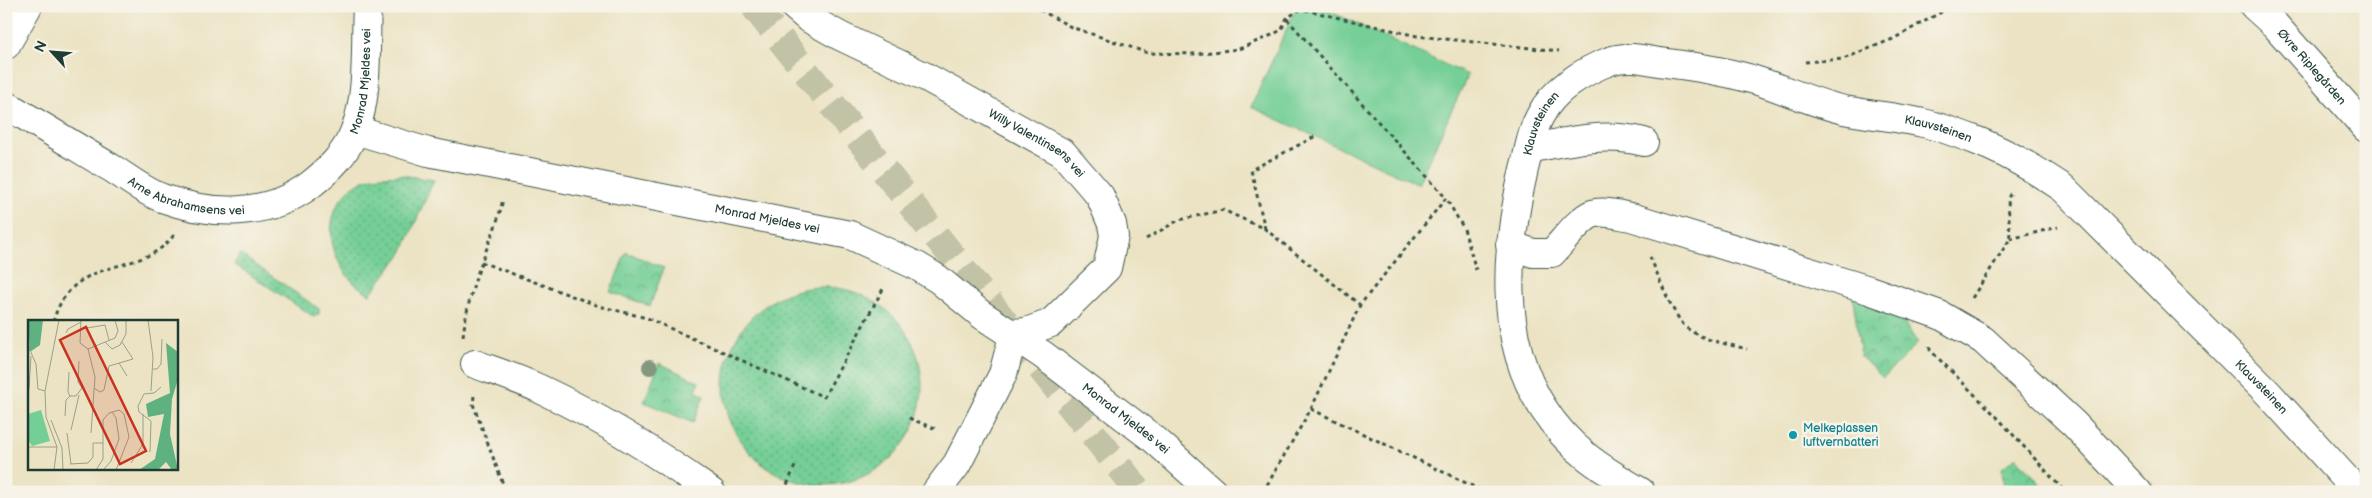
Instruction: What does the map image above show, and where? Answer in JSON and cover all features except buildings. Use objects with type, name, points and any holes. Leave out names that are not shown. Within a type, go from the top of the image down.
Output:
[{"type":"street","points":[[6,45],[28,6]]},
{"type":"street","name":"Monrad Mjeldes vei","points":[[367,6],[364,82],[355,130],[428,152],[850,235],[903,259],[938,279],[982,314],[1155,440],[1213,492]]},
{"type":"street","name":"Willy Valentinsens vei","points":[[794,6],[808,18],[840,36],[926,77],[1063,153],[1093,185],[1112,224],[1114,236],[1107,268]]},
{"type":"street","name":"Øvre Riplegården","points":[[2254,6],[2275,25],[2366,128]]},
{"type":"street","name":"Klauvsteinen","points":[[1641,492],[1594,464],[1568,441],[1542,407],[1524,371],[1513,332],[1509,288],[1510,246],[1517,200],[1529,149],[1540,115],[1555,94],[1583,74],[1611,60],[1627,57],[1683,65],[1755,80],[1842,110],[1924,123],[1979,142],[2025,164],[2063,188],[2268,393],[2358,492]]},
{"type":"street","name":"Arne Abrahamsens vei","points":[[6,105],[161,198],[232,212],[264,208],[299,193],[331,169],[345,150],[355,130]]},
{"type":"street","points":[[1529,149],[1596,137],[1616,136],[1644,142]]},
{"type":"street","points":[[1510,246],[1533,253],[1552,253],[1584,218],[1592,214],[1604,213],[1642,220],[1878,293],[1940,315],[1983,340],[2074,424],[2138,492]]},
{"type":"street","points":[[936,492],[957,464],[1003,374],[1011,344],[1010,333],[1026,332],[1051,323],[1107,268]]},
{"type":"street","points":[[469,352],[608,425],[658,454],[711,492]]},
{"type":"path","points":[[1033,6],[1071,27],[1148,53],[1194,54],[1239,49],[1281,30],[1287,18],[1301,9],[1416,36],[1560,51]]},
{"type":"path","points":[[1802,62],[1843,59],[1893,39],[1943,11],[1942,6]]},
{"type":"path","points":[[1287,18],[1446,198],[1464,229],[1479,279],[1509,288]]},
{"type":"path","points":[[1265,229],[1251,170],[1316,136]]},
{"type":"path","points":[[1988,275],[2010,239],[2008,198],[2025,164]]},
{"type":"path","points":[[469,352],[465,319],[481,262],[499,220],[503,198],[499,167]]},
{"type":"path","points":[[1263,492],[1311,409],[1360,305],[1446,198]]},
{"type":"path","points":[[2010,239],[2056,229],[2080,205]]},
{"type":"path","points":[[54,320],[72,286],[102,269],[137,261],[167,245],[195,206]]},
{"type":"path","points":[[1107,268],[1141,242],[1179,220],[1224,210],[1265,229],[1360,305]]},
{"type":"path","points":[[1642,220],[1646,248],[1679,319],[1688,329],[1702,336],[1747,349]]},
{"type":"path","points":[[481,262],[598,306],[647,318],[824,397],[876,298],[903,259]]},
{"type":"path","points":[[473,404],[496,470],[506,492]]},
{"type":"path","points":[[1311,409],[1485,492]]},
{"type":"path","points":[[784,492],[795,466]]},
{"type":"green space","points":[[1297,6],[1318,6],[1468,75],[1418,184],[1251,107]]},
{"type":"green space","points":[[401,175],[434,180],[402,253],[370,294],[355,284],[343,270],[336,255],[332,238],[332,221],[338,205],[348,191],[364,180],[377,176]]},
{"type":"green space","points":[[626,252],[664,268],[650,306],[610,292]]},
{"type":"green space","points":[[240,254],[319,309],[319,314],[314,317],[234,264]]},
{"type":"green space","points":[[813,287],[833,287],[861,294],[886,309],[900,323],[915,348],[922,376],[922,396],[915,424],[900,449],[886,463],[861,478],[852,481],[833,485],[813,485],[785,478],[760,463],[746,449],[731,424],[728,415],[724,396],[724,376],[731,348],[746,323],[760,309],[785,294],[794,291]]},
{"type":"green space","points":[[1852,291],[1893,307],[1918,343],[1883,378],[1861,357]]},
{"type":"green space","points":[[659,363],[699,382],[696,391],[704,396],[693,423],[644,402]]},
{"type":"green space","points":[[2016,457],[2048,492],[2004,492],[2002,468]]},
{"type":"tunnel","points":[[754,6],[1139,492]]},
{"type":"place","name":"Melkeplassen luftvernbatteri","points":[[1793,435]]}]
